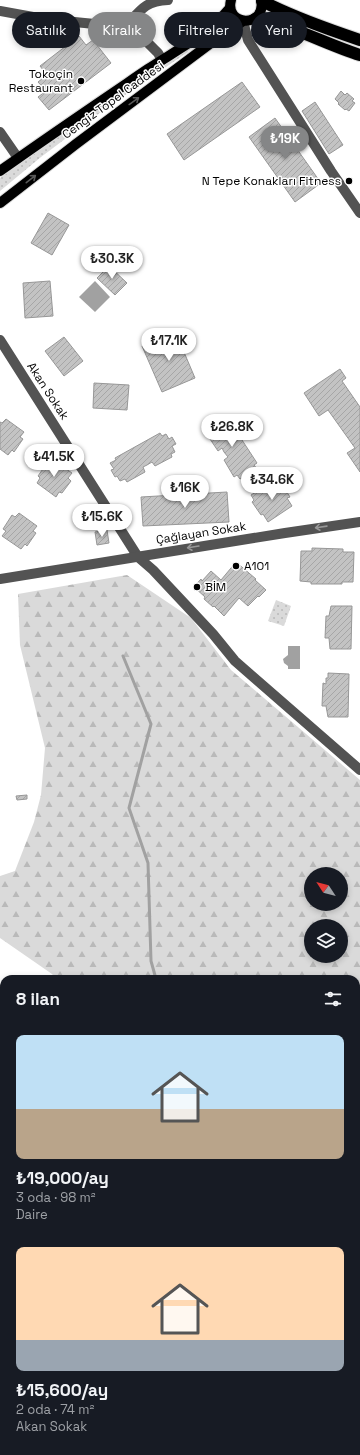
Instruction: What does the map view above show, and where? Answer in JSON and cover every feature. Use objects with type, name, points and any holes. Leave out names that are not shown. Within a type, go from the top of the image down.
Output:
[{"type":"highway","points":[[262,1],[278,9],[360,40]]},
{"type":"highway","points":[[249,20],[282,26],[360,55]]},
{"type":"main road","points":[[231,4],[235,16],[249,20],[261,12],[262,1]]},
{"type":"main road","points":[[0,171],[55,131],[207,29],[223,16],[231,4]]},
{"type":"main road","name":"Cengiz Topel Caddesi","points":[[0,203],[215,40],[249,20]]},
{"type":"street","points":[[139,12],[147,4],[156,1],[168,0]]},
{"type":"street","points":[[0,11],[44,19],[88,23]]},
{"type":"street","points":[[249,20],[248,40],[331,171],[360,213]]},
{"type":"street","points":[[153,48],[162,60]]},
{"type":"street","points":[[0,132],[18,158]]},
{"type":"street","name":"Akan Sokak","points":[[0,340],[138,557],[153,570],[213,634],[235,661],[360,770]]},
{"type":"street","name":"Çağlayan Sokak","points":[[0,579],[360,522]]},
{"type":"green space","points":[[187,50],[188,52],[109,106],[41,157],[0,191],[0,178],[9,171]]},
{"type":"green space","points":[[127,575],[191,618],[231,670],[360,780],[360,975],[53,975],[0,938],[0,876],[15,871],[34,822],[41,795],[45,748],[20,645],[18,594]]},
{"type":"green space","points":[[276,600],[291,606],[284,626],[268,621]]},
{"type":"shaded area","points":[[95,281],[110,297],[95,312],[79,297]]},
{"type":"shaded area","points":[[288,646],[300,646],[300,669],[288,669],[288,666],[284,663],[283,659],[288,655]]},
{"type":"building","points":[[80,37],[86,45],[88,44],[88,48],[99,48],[111,63],[49,110],[38,97],[46,91],[38,82],[47,75],[40,66],[63,48],[80,48]]},
{"type":"building","points":[[242,82],[260,107],[184,160],[167,134]]},
{"type":"building","points":[[341,91],[345,95],[347,93],[354,99],[352,101],[355,103],[349,111],[346,109],[345,110],[338,104],[339,103],[335,99]]},
{"type":"building","points":[[315,102],[343,145],[329,154],[302,111]]},
{"type":"building","points":[[275,118],[321,183],[295,202],[249,137]]},
{"type":"building","points":[[48,213],[69,225],[52,255],[31,243]]},
{"type":"building","points":[[109,266],[127,283],[115,295],[97,278]]},
{"type":"building","points":[[50,281],[53,316],[25,318],[23,283]]},
{"type":"building","points":[[175,331],[195,378],[162,392],[142,346]]},
{"type":"building","points":[[64,337],[83,361],[64,376],[45,351]]},
{"type":"building","points":[[340,369],[346,378],[342,381],[360,407],[360,472],[347,453],[355,448],[328,410],[319,416],[304,393]]},
{"type":"building","points":[[94,383],[129,385],[127,410],[93,408]]},
{"type":"building","points":[[224,416],[228,421],[229,420],[257,463],[254,465],[257,469],[252,472],[254,475],[247,480],[245,476],[240,479],[237,475],[234,477],[224,460],[228,457],[222,448],[218,451],[206,433],[209,431],[206,427],[212,424],[210,421],[216,417],[218,419]]},
{"type":"building","points":[[6,419],[24,432],[20,437],[23,439],[14,452],[12,450],[8,455],[0,449],[0,422],[2,423]]},
{"type":"building","points":[[160,433],[162,436],[166,434],[169,439],[172,437],[176,444],[172,446],[175,452],[171,454],[172,457],[155,466],[152,462],[143,467],[145,472],[127,482],[125,479],[120,481],[117,476],[115,477],[111,470],[114,469],[110,463],[116,460],[115,458]]},
{"type":"building","points":[[53,460],[72,473],[68,478],[71,481],[62,493],[59,492],[56,497],[37,483],[40,478],[38,476],[47,463],[50,465]]},
{"type":"building","points":[[276,480],[279,485],[281,483],[290,497],[287,498],[292,506],[268,522],[252,502],[254,500],[251,495]]},
{"type":"building","points":[[227,492],[229,522],[143,526],[141,497]]},
{"type":"building","points":[[19,513],[37,526],[33,531],[36,533],[27,546],[25,544],[21,549],[2,536],[6,531],[3,529],[12,515],[15,517]]},
{"type":"building","points":[[107,530],[109,543],[97,545],[95,532]]},
{"type":"building","points":[[312,548],[343,549],[343,552],[354,552],[353,582],[342,582],[342,584],[311,584],[311,582],[300,581],[301,551],[312,551]]},
{"type":"building","points":[[236,562],[256,579],[255,580],[266,590],[248,606],[239,598],[224,616],[204,599],[205,597],[194,587],[211,571],[221,580]]},
{"type":"building","points":[[331,606],[352,606],[351,649],[330,649],[329,638],[325,638],[326,616],[329,616]]},
{"type":"building","points":[[328,673],[349,674],[348,717],[328,717],[326,706],[322,706],[323,683],[326,684]]},
{"type":"building","points":[[27,795],[27,799],[17,800],[16,796]]},
{"type":"waterway","points":[[123,656],[151,724],[129,808],[148,863],[151,961],[155,975]]},
{"type":"place","name":"Tokoçin Restaurant","points":[[81,81]]},
{"type":"place","name":"N Tepe Konakları Fitness","points":[[349,181]]},
{"type":"place","name":"A101","points":[[236,566]]},
{"type":"place","name":"BİM","points":[[197,587]]}]
